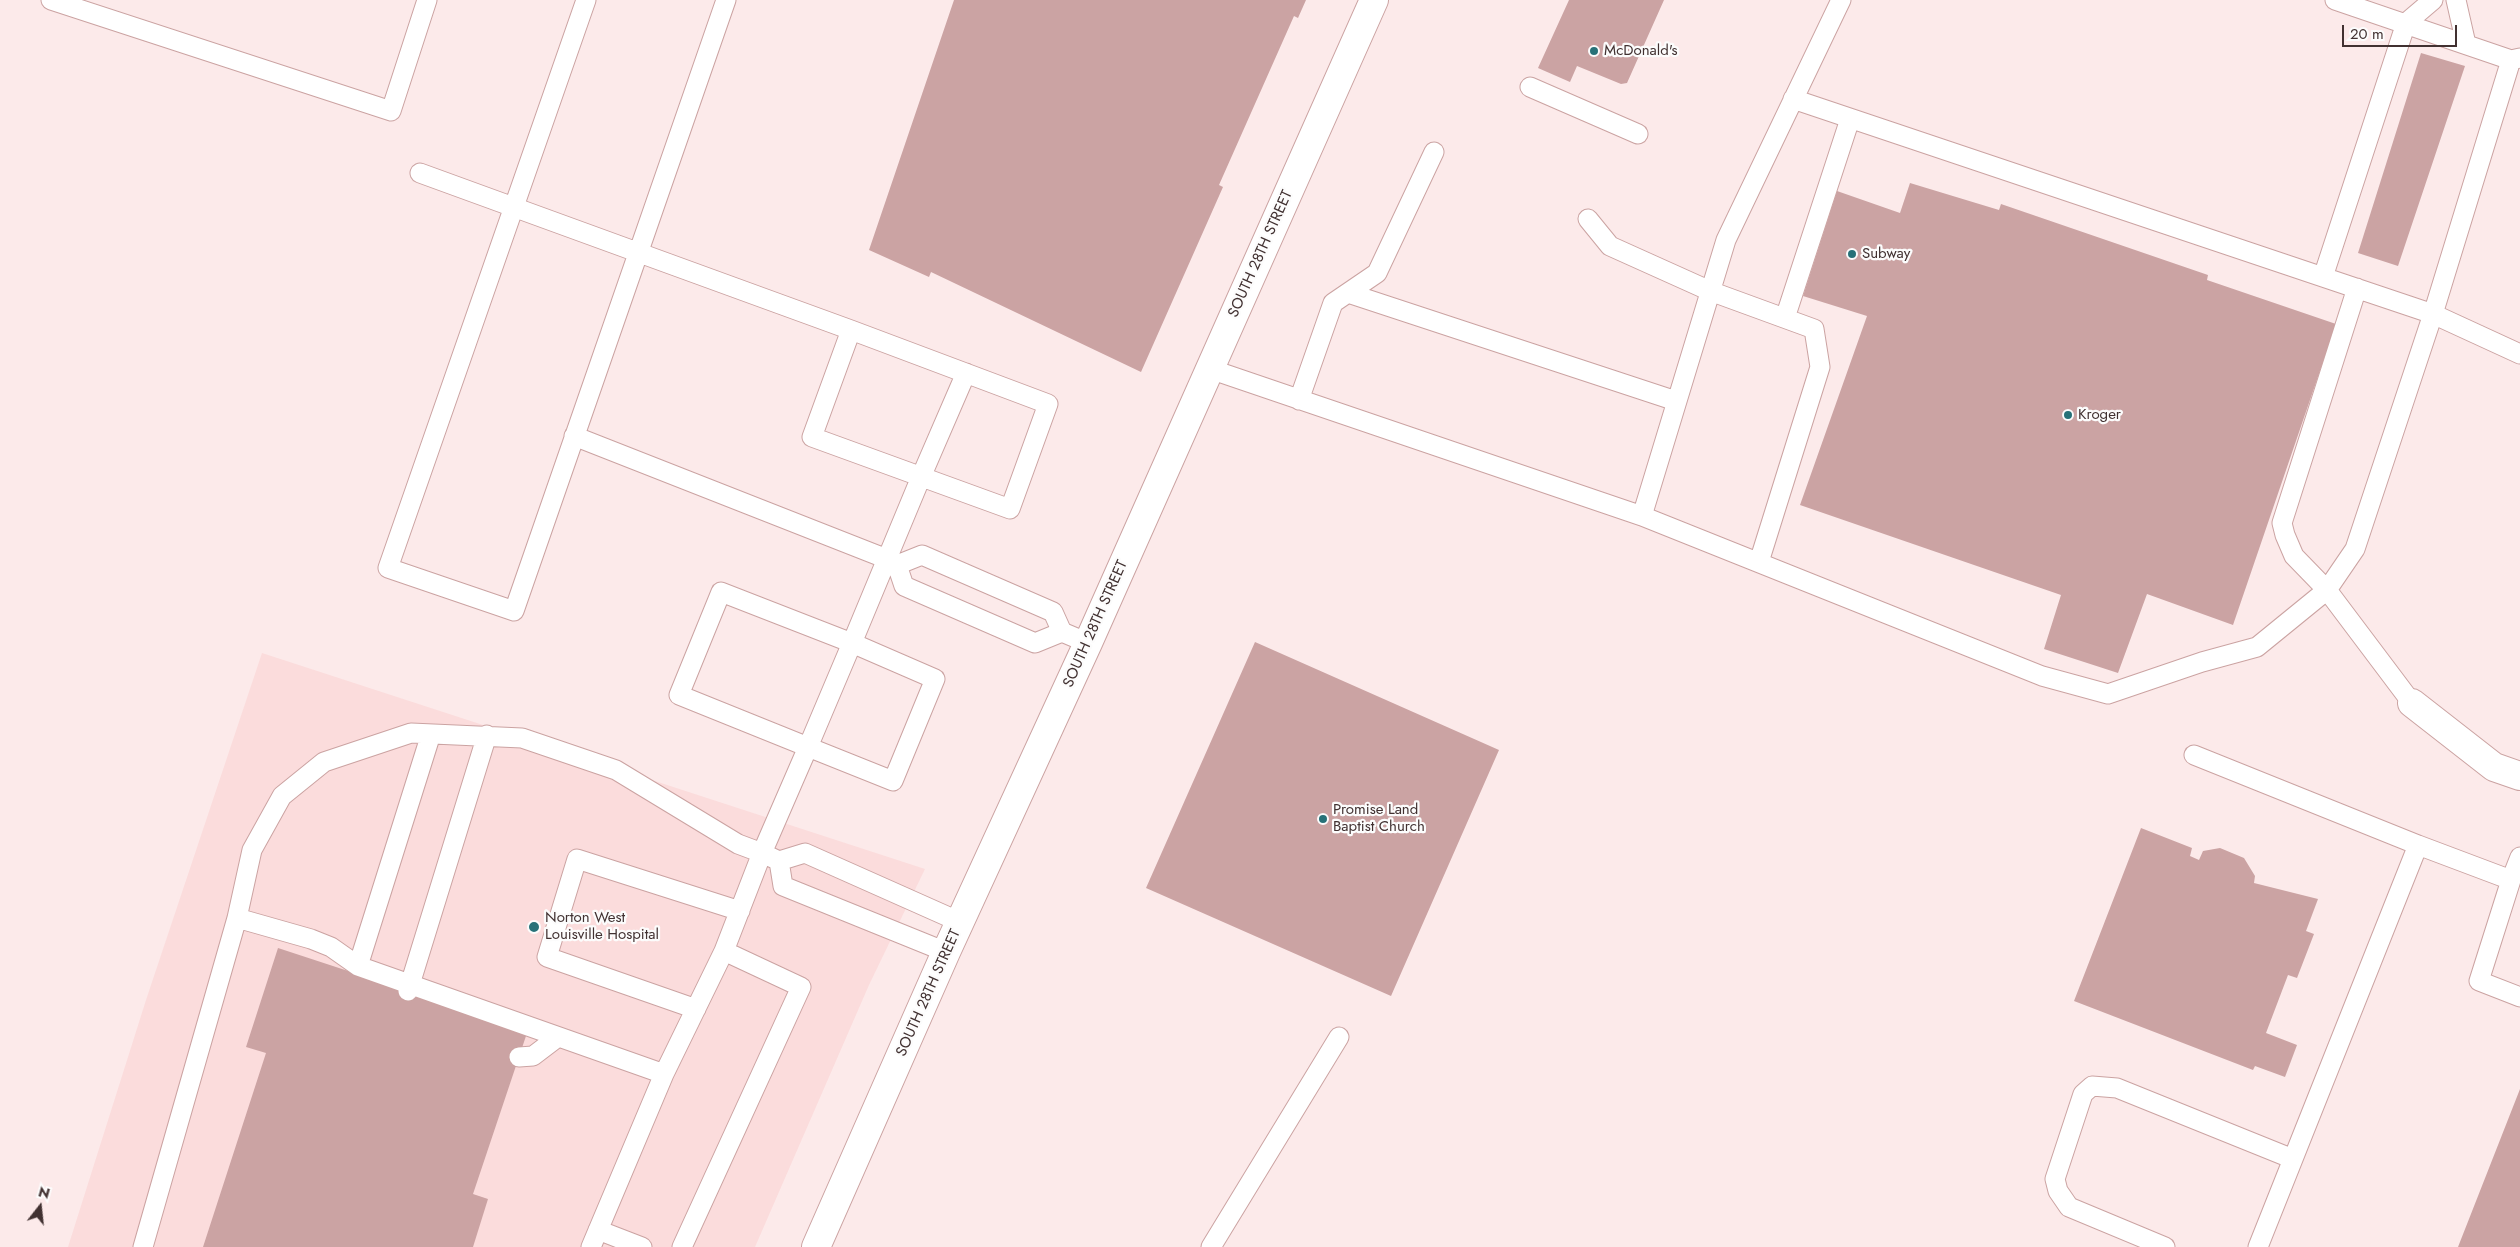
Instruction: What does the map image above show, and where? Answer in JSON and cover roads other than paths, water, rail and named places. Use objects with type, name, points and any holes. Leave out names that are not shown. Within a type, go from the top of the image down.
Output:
[{"type":"street","name":"SOUTH 28TH STREET","points":[[816,1247],[946,952],[1088,642],[1374,0]]},
{"type":"street","points":[[2412,703],[2494,767],[2520,776]]},
{"type":"lane","points":[[51,0],[391,111],[427,0]]},
{"type":"lane","points":[[586,0],[388,568],[514,611],[726,0]]},
{"type":"lane","points":[[1642,516],[1726,240],[1841,0]]},
{"type":"lane","points":[[1210,369],[1642,516],[2042,676],[2108,694],[2202,662],[2257,647],[2327,590],[2355,549],[2515,59],[2335,0]]},
{"type":"lane","points":[[2323,277],[2406,23],[2433,0]]},
{"type":"lane","points":[[2456,0],[2466,44]]},
{"type":"lane","points":[[1530,87],[1638,134]]},
{"type":"lane","points":[[1793,99],[2433,314],[2520,354]]},
{"type":"lane","points":[[1785,318],[1850,119]]},
{"type":"lane","points":[[1299,400],[1333,303],[1377,273],[1434,152]]},
{"type":"lane","points":[[420,173],[851,330],[1048,404],[1010,509],[812,437],[851,330]]},
{"type":"lane","points":[[1588,219],[1610,246],[1710,291],[1814,328],[1820,367],[1758,562]]},
{"type":"lane","points":[[2357,288],[2282,523],[2294,556],[2327,590],[2412,703]]},
{"type":"lane","points":[[1348,293],[1676,401]]},
{"type":"lane","points":[[642,1247],[594,1239],[664,1074],[724,951],[740,911],[770,857],[808,747],[852,643],[892,562],[921,477],[966,373]]},
{"type":"lane","points":[[574,436],[892,562],[922,555],[1053,612],[1062,632]]},
{"type":"lane","points":[[892,562],[904,586],[1035,643],[1062,632],[1088,642]]},
{"type":"lane","points":[[721,592],[852,643],[935,679],[893,781],[808,747],[679,695],[721,592]]},
{"type":"lane","points":[[143,1247],[237,918],[252,850],[282,796],[324,762],[411,733],[522,738],[616,770],[738,844],[770,857],[805,853],[960,922]]},
{"type":"lane","points":[[358,966],[431,734]]},
{"type":"lane","points":[[409,988],[487,735]]},
{"type":"lane","points":[[2194,756],[2418,845],[2512,880]]},
{"type":"lane","points":[[2258,1247],[2418,845]]},
{"type":"lane","points":[[770,857],[783,886],[946,952]]},
{"type":"lane","points":[[2520,857],[2479,981],[2520,997]]},
{"type":"lane","points":[[696,1008],[546,957],[577,859],[740,911]]},
{"type":"lane","points":[[237,918],[311,939],[331,947],[358,966],[409,988],[664,1074]]},
{"type":"lane","points":[[682,1247],[801,988],[724,951]]},
{"type":"lane","points":[[519,1057],[533,1056],[558,1037]]},
{"type":"lane","points":[[1211,1247],[1339,1037]]},
{"type":"lane","points":[[2165,1247],[2069,1207],[2058,1191],[2055,1179],[2083,1094],[2092,1086],[2117,1088],[2293,1159]]},
{"type":"place","name":"McDonald's","points":[[1594,51]]},
{"type":"place","name":"Subway","points":[[1852,254]]},
{"type":"place","name":"Kroger","points":[[2068,415]]},
{"type":"place","name":"Promise Land Baptist Church","points":[[1323,819]]},
{"type":"place","name":"Norton West Louisville Hospital","points":[[534,927]]}]
